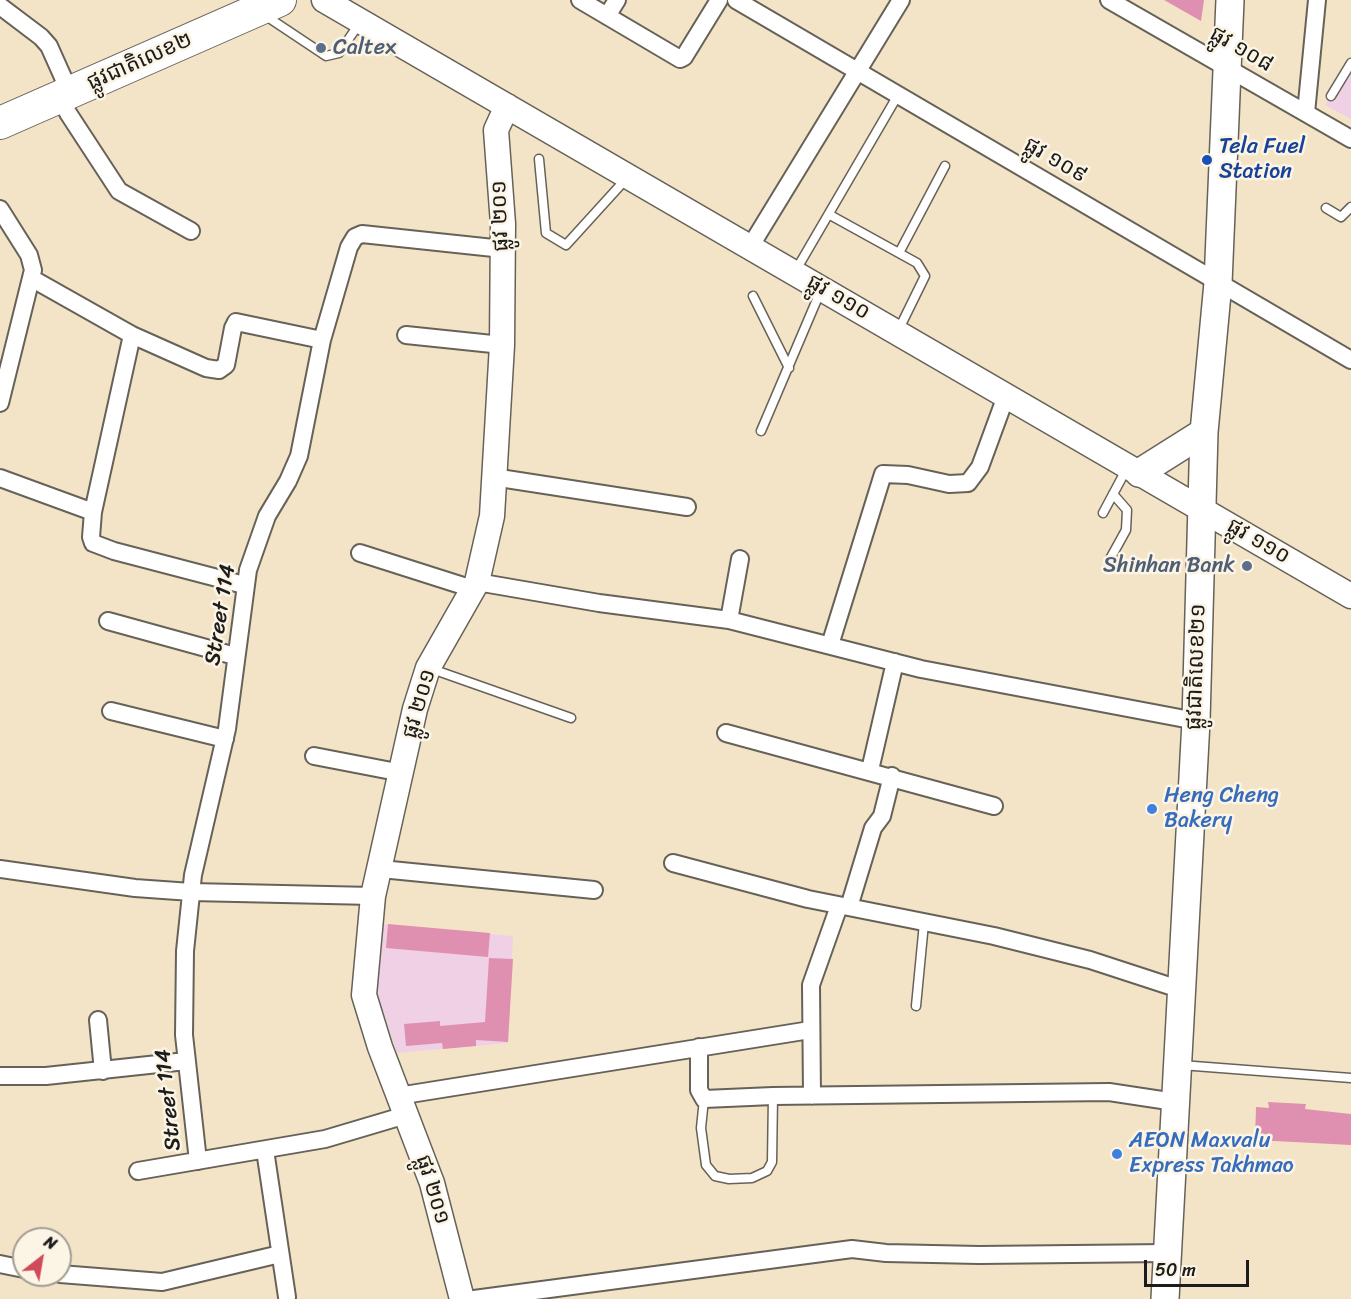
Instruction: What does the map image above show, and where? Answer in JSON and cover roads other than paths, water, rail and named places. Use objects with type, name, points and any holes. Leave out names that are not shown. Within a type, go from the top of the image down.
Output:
[{"type":"highway","name":"ផ្លូវជាតិលេខ២","points":[[0,123],[269,5]]},
{"type":"main road","name":"ផ្លូវជាតិលេខ២១","points":[[1165,1299],[1196,721],[1204,432],[1218,283],[1225,68],[1230,0]]},
{"type":"main road","points":[[1133,470],[1204,432]]},
{"type":"street","name":"ផ្លូវ ១១០","points":[[324,0],[1351,596]]},
{"type":"street","points":[[580,0],[680,59],[684,57],[719,0]]},
{"type":"street","points":[[607,16],[617,0]]},
{"type":"street","name":"ផ្លូវ ១០៩","points":[[736,0],[1351,360]]},
{"type":"street","points":[[750,247],[901,0]]},
{"type":"street","name":"ផ្លូវ ១០៨","points":[[1109,0],[1351,139]]},
{"type":"street","points":[[1306,113],[1317,0]]},
{"type":"street","points":[[0,6],[41,37],[49,46],[65,95],[68,113],[119,191],[191,231]]},
{"type":"street","name":"ផ្លូវ ២០១","points":[[462,1299],[432,1183],[402,1106],[364,995],[373,896],[381,869],[415,709],[428,668],[475,585],[492,516],[502,345],[503,249],[496,130],[507,106]]},
{"type":"street","points":[[0,209],[29,255],[31,278],[0,403]]},
{"type":"street","name":"Street 114","points":[[198,1161],[186,1061],[184,989],[191,892],[207,807],[225,739],[244,585],[267,516],[288,481],[299,456],[322,340],[349,247],[355,237],[362,234],[503,249]]},
{"type":"street","points":[[31,278],[132,335],[206,368],[219,370],[226,365],[236,322],[322,340]]},
{"type":"street","points":[[132,335],[93,512],[91,537],[93,543],[114,552],[244,585]]},
{"type":"street","points":[[406,335],[502,345]]},
{"type":"street","points":[[830,645],[883,474],[908,475],[949,484],[968,483],[980,467],[1006,396]]},
{"type":"street","points":[[493,477],[687,507]]},
{"type":"street","points":[[0,478],[93,512]]},
{"type":"street","points":[[360,553],[475,585],[729,621],[895,662],[1066,698],[1196,721]]},
{"type":"street","points":[[729,621],[740,559]]},
{"type":"street","points":[[108,621],[235,656]]},
{"type":"street","points":[[870,770],[895,662]]},
{"type":"street","points":[[111,711],[225,739]]},
{"type":"street","points":[[726,733],[870,770],[994,806]]},
{"type":"street","points":[[314,756],[402,773]]},
{"type":"street","points":[[812,1096],[811,985],[844,907],[873,828],[882,816],[892,776]]},
{"type":"street","points":[[673,863],[844,907],[994,936],[1090,960],[1182,990]]},
{"type":"street","points":[[0,869],[135,888],[191,892],[373,896]]},
{"type":"street","points":[[381,869],[594,890]]},
{"type":"street","points":[[98,1020],[103,1071]]},
{"type":"street","points":[[138,1172],[325,1139],[402,1106],[699,1047],[810,1030]]},
{"type":"street","points":[[699,1047],[699,1090],[704,1100],[773,1096],[1109,1092],[1175,1102]]},
{"type":"street","points":[[0,1076],[46,1076],[186,1061]]},
{"type":"street","points":[[265,1150],[287,1297]]},
{"type":"street","points":[[474,1299],[852,1249],[886,1253],[1167,1253]]},
{"type":"street","points":[[72,1275],[162,1282],[280,1254]]},
{"type":"lane","points":[[269,5],[281,28],[326,56],[339,53],[361,21]]},
{"type":"lane","points":[[1330,96],[1351,63]]},
{"type":"lane","points":[[795,273],[898,95]]},
{"type":"lane","points":[[539,159],[546,233],[566,245],[629,177]]},
{"type":"lane","points":[[899,253],[945,166]]},
{"type":"lane","points":[[1326,208],[1341,217],[1351,207]]},
{"type":"lane","points":[[830,215],[917,263],[925,276],[897,333]]},
{"type":"lane","points":[[761,431],[821,289]]},
{"type":"lane","points":[[753,296],[789,368]]},
{"type":"lane","points":[[1103,513],[1113,494],[1133,470]]},
{"type":"lane","points":[[1110,559],[1126,530],[1127,510],[1113,494]]},
{"type":"lane","points":[[428,668],[572,718]]},
{"type":"lane","points":[[916,1006],[924,923]]},
{"type":"lane","points":[[1178,1065],[1351,1078]]},
{"type":"lane","points":[[704,1100],[701,1128],[706,1165],[715,1176],[729,1179],[752,1178],[767,1171],[772,1162],[773,1096]]},
{"type":"place","name":"Caltex","points":[[321,48]]},
{"type":"place","name":"Tela Fuel Station","points":[[1207,160]]},
{"type":"place","name":"Shinhan Bank","points":[[1247,566]]},
{"type":"place","name":"Heng Cheng Bakery","points":[[1152,809]]},
{"type":"place","name":"AEON Maxvalu Express Takhmao","points":[[1117,1154]]}]
